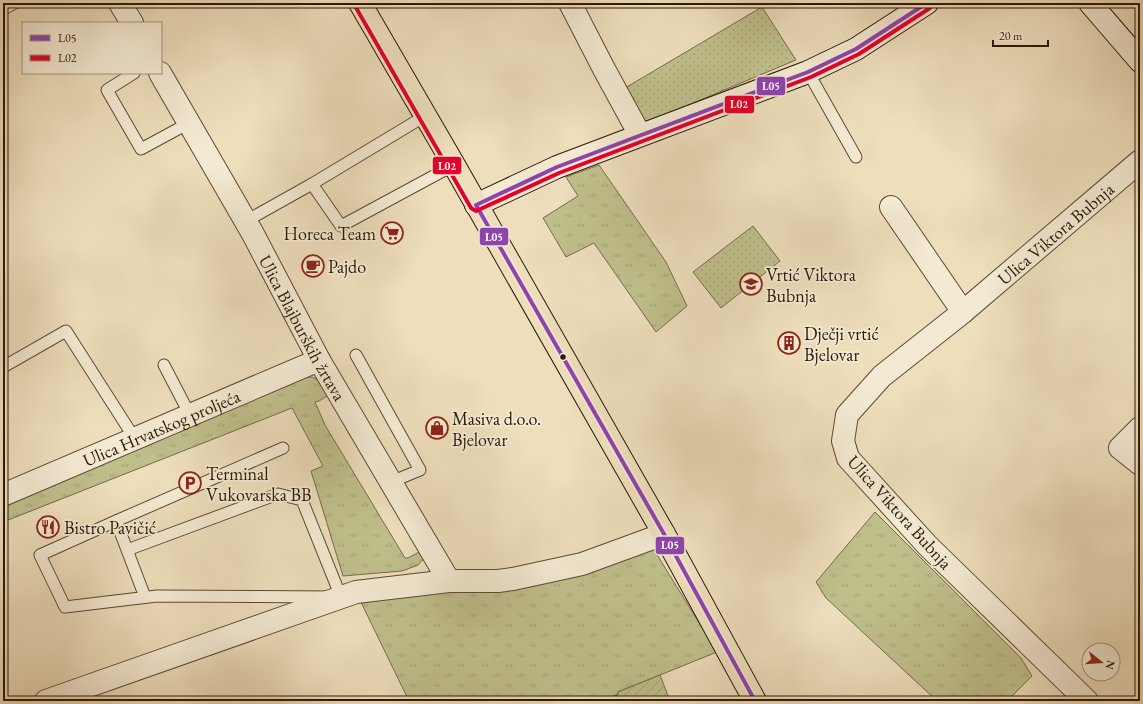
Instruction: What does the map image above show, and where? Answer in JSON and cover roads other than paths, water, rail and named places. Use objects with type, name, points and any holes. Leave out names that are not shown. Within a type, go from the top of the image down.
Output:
[{"type":"main road","points":[[360,3],[664,534],[755,701]]},
{"type":"street","points":[[120,3],[131,22]]},
{"type":"street","points":[[570,3],[640,135]]},
{"type":"street","points":[[476,205],[557,167],[808,72],[856,49],[927,3]]},
{"type":"street","points":[[1090,3],[1140,61]]},
{"type":"street","name":"Ulica Blajburških žrtava","points":[[161,74],[246,221],[319,360],[449,581]]},
{"type":"street","name":"Ulica Viktora Bubnja","points":[[1087,701],[927,545],[848,458],[843,441],[846,415],[882,376],[963,312],[1140,161]]},
{"type":"street","points":[[891,207],[963,312]]},
{"type":"street","name":"Ulica Hrvatskog proljeća","points":[[3,495],[319,360]]},
{"type":"street","points":[[1140,428],[1120,448],[1140,464]]},
{"type":"street","points":[[46,701],[356,592],[449,581],[498,581],[568,568],[664,534]]},
{"type":"lane","points":[[3,9],[15,3]]},
{"type":"lane","points":[[808,72],[856,156]]},
{"type":"lane","points":[[132,74],[107,90],[141,149],[189,123]]},
{"type":"lane","points":[[246,221],[312,184],[425,116]]},
{"type":"lane","points":[[312,184],[341,226],[454,165]]},
{"type":"lane","points":[[3,367],[66,331],[135,439]]},
{"type":"lane","points":[[356,355],[420,470],[391,482]]},
{"type":"lane","points":[[164,365],[190,415]]},
{"type":"lane","points":[[127,550],[278,494],[302,500],[341,597],[157,596],[65,607],[40,555],[283,448]]},
{"type":"lane","points":[[116,521],[145,597]]},
{"type":"place","name":"Horeca Team","points":[[392,233]]},
{"type":"place","name":"Pajdo","points":[[313,266]]},
{"type":"place","name":"Vrtić Viktora Bubnja","points":[[751,284]]},
{"type":"place","name":"Dječji vrtić Bjelovar","points":[[789,343]]},
{"type":"place","name":"Masiva d.o.o. Bjelovar","points":[[437,428]]},
{"type":"place","name":"Terminal Vukovarska BB","points":[[190,483]]},
{"type":"place","name":"Bistro Pavičić","points":[[48,527]]}]
